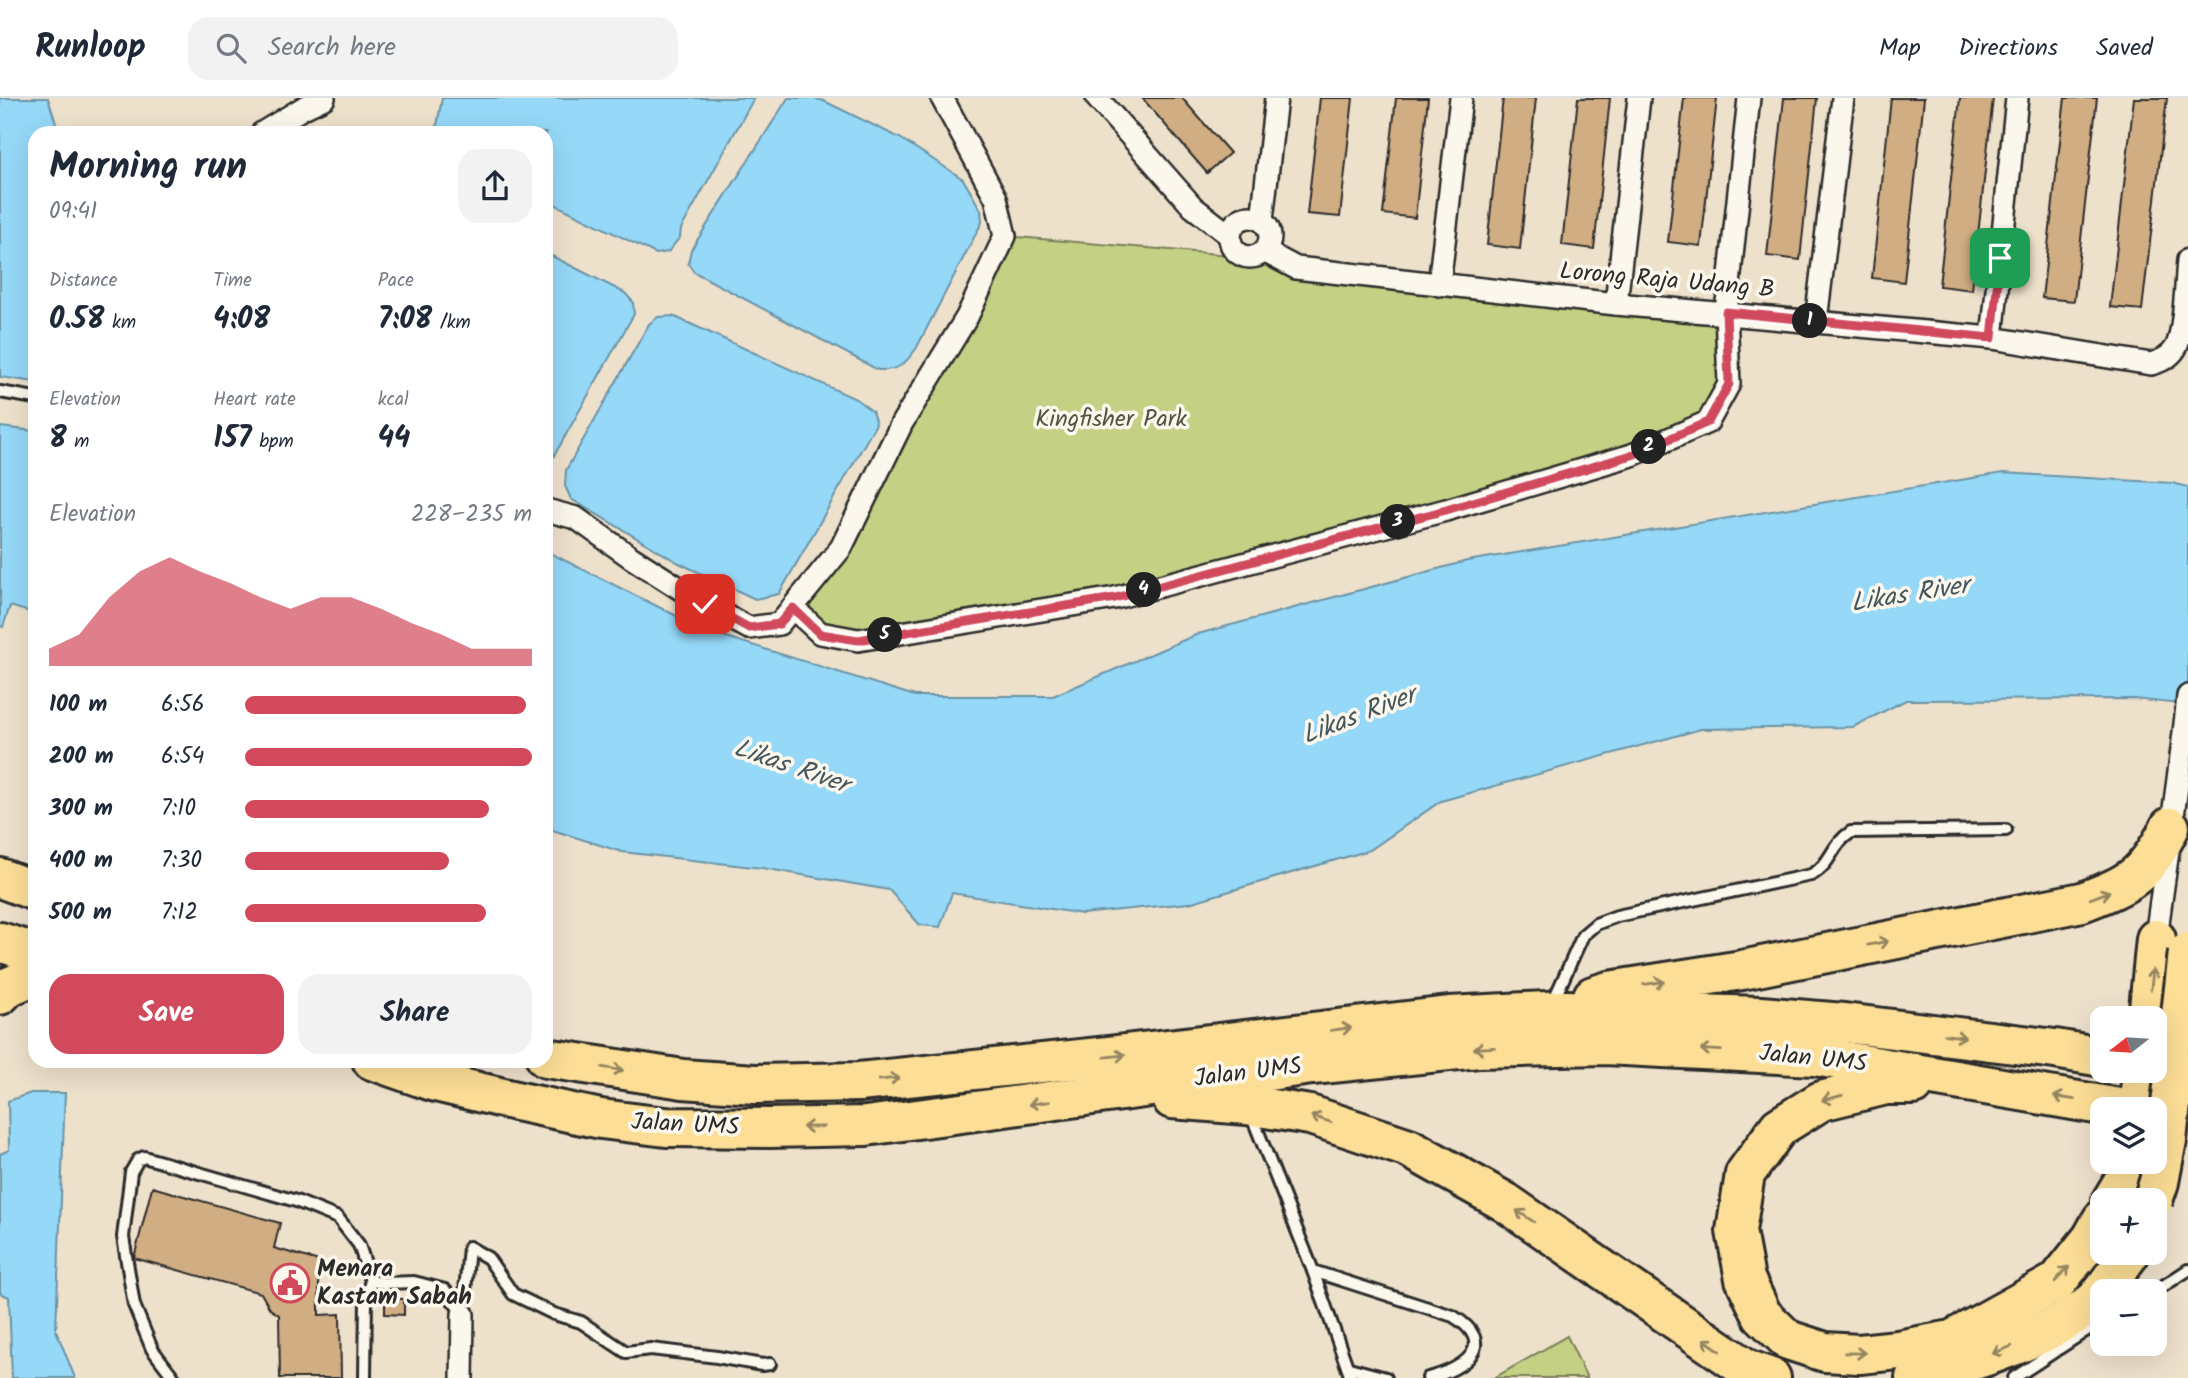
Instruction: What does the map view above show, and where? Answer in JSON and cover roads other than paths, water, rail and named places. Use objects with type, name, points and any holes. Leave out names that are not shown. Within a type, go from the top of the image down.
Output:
[{"type":"highway","points":[[1558,1010],[1609,991],[1742,970],[2082,902],[2122,887],[2139,873],[2155,857],[2170,827]]},
{"type":"highway","points":[[0,878],[28,888]]},
{"type":"highway","points":[[0,942],[28,951]]},
{"type":"highway","points":[[2152,1006],[2172,946]]},
{"type":"highway","points":[[2157,1188],[2167,1140],[2172,946]]},
{"type":"highway","points":[[0,995],[8,987],[28,978]]},
{"type":"highway","name":"Jalan UMS","points":[[553,1059],[683,1079],[755,1084],[859,1082],[1449,1016],[1558,1010],[1760,1016],[1844,1023],[2090,1056]]},
{"type":"highway","name":"Jalan UMS","points":[[395,1068],[432,1081],[516,1101],[601,1119],[666,1127],[866,1126],[1096,1096],[1226,1075],[1479,1048],[1605,1045],[1815,1056],[2090,1103]]},
{"type":"highway","points":[[2167,1071],[2188,1075]]},
{"type":"highway","points":[[1997,1088],[1886,1085],[1821,1101],[1779,1127],[1745,1174],[1735,1230],[1745,1279],[1762,1314],[1788,1340],[1825,1352],[1859,1354],[1952,1340],[2057,1282],[2090,1241]]},
{"type":"highway","points":[[1096,1096],[1247,1105],[1311,1115],[1409,1148],[1505,1202],[1747,1370],[1772,1378]]},
{"type":"highway","points":[[2167,1115],[2188,1119]]},
{"type":"highway","points":[[1915,1378],[1977,1360],[2043,1334],[2090,1305]]},
{"type":"street","points":[[273,126],[324,98]]},
{"type":"street","points":[[553,512],[576,518],[694,598],[749,628],[779,624],[841,548],[902,423],[967,317],[1005,236],[996,198],[942,98]]},
{"type":"street","points":[[1097,98],[1193,207],[1229,235]]},
{"type":"street","points":[[1262,220],[1276,98]]},
{"type":"street","points":[[1439,285],[1461,98]]},
{"type":"street","points":[[1616,304],[1639,98]]},
{"type":"street","points":[[793,608],[820,634],[858,640],[1115,598],[1446,510],[1632,455],[1708,422],[1729,384],[1726,312],[1749,98]]},
{"type":"street","points":[[1816,321],[1843,98]]},
{"type":"street","points":[[1992,338],[2017,98]]},
{"type":"street","points":[[1248,216],[1262,220],[1269,230],[1270,241],[1264,251],[1253,257],[1241,256],[1231,247],[1229,235],[1235,222],[1248,216]]},
{"type":"street","name":"Lorong Raja Udang B","points":[[1264,251],[1296,268],[1616,304],[1992,338],[2151,363],[2164,361],[2175,349],[2181,326],[2188,260]]},
{"type":"street","points":[[2172,946],[2170,827],[2180,775],[2188,696]]},
{"type":"street","points":[[462,1378],[463,1314]]},
{"type":"lane","points":[[0,392],[28,397]]},
{"type":"lane","points":[[1558,1010],[1583,935],[1596,924],[1618,916],[1811,875],[1821,869],[1834,847],[1851,832],[2007,830]]},
{"type":"lane","points":[[1247,1105],[1350,1373],[1386,1378]]},
{"type":"lane","points":[[174,1378],[152,1349],[134,1305],[123,1237],[131,1172],[138,1160],[144,1157],[296,1201],[338,1218],[359,1245],[370,1281],[366,1297],[365,1378]]},
{"type":"lane","points":[[463,1314],[469,1247],[488,1258],[513,1294],[554,1314],[582,1322],[626,1352],[650,1349],[769,1364]]},
{"type":"lane","points":[[2167,1284],[2188,1270]]},
{"type":"lane","points":[[1313,1271],[1453,1316],[1470,1326],[1475,1341],[1473,1354],[1461,1366],[1446,1374],[1428,1378]]},
{"type":"lane","points":[[370,1281],[414,1282],[445,1290],[463,1314]]},
{"type":"lane","points":[[2014,1378],[2090,1328]]},
{"type":"water","points":[[0,98],[48,98],[57,126],[28,126],[28,381],[0,377]]},
{"type":"water","points":[[442,98],[754,98],[681,229],[680,237],[668,252],[656,254],[553,203],[553,126],[437,126]]},
{"type":"water","points":[[788,98],[824,101],[900,138],[963,179],[981,210],[982,222],[916,349],[896,368],[878,370],[694,272],[688,263],[691,250]]},
{"type":"water","points":[[553,257],[625,293],[633,302],[634,314],[553,458]]},
{"type":"water","points":[[673,316],[856,399],[872,411],[876,424],[779,594],[755,599],[679,563],[571,499],[565,486],[566,470],[649,324],[658,317]]},
{"type":"water","points":[[0,427],[28,430],[28,612],[10,606],[3,627],[0,626]]},
{"type":"water","name":"Likas River","points":[[2003,473],[2172,483],[2188,487],[2188,705],[2134,699],[1906,700],[1853,727],[1701,729],[1441,801],[1370,850],[1189,903],[1082,914],[952,893],[940,927],[920,925],[889,890],[762,868],[622,852],[553,830],[553,554],[707,631],[915,696],[1053,696],[1198,634],[1467,561]]},
{"type":"water","points":[[31,1093],[65,1093],[56,1330],[75,1378],[12,1378],[9,1297],[0,1293],[0,1154],[9,1150],[8,1101]]},
{"type":"place","name":"Menara Kastam Sabah","points":[[290,1283]]},
{"type":"park label","name":"Kingfisher Park","points":[[1111,419]]}]
